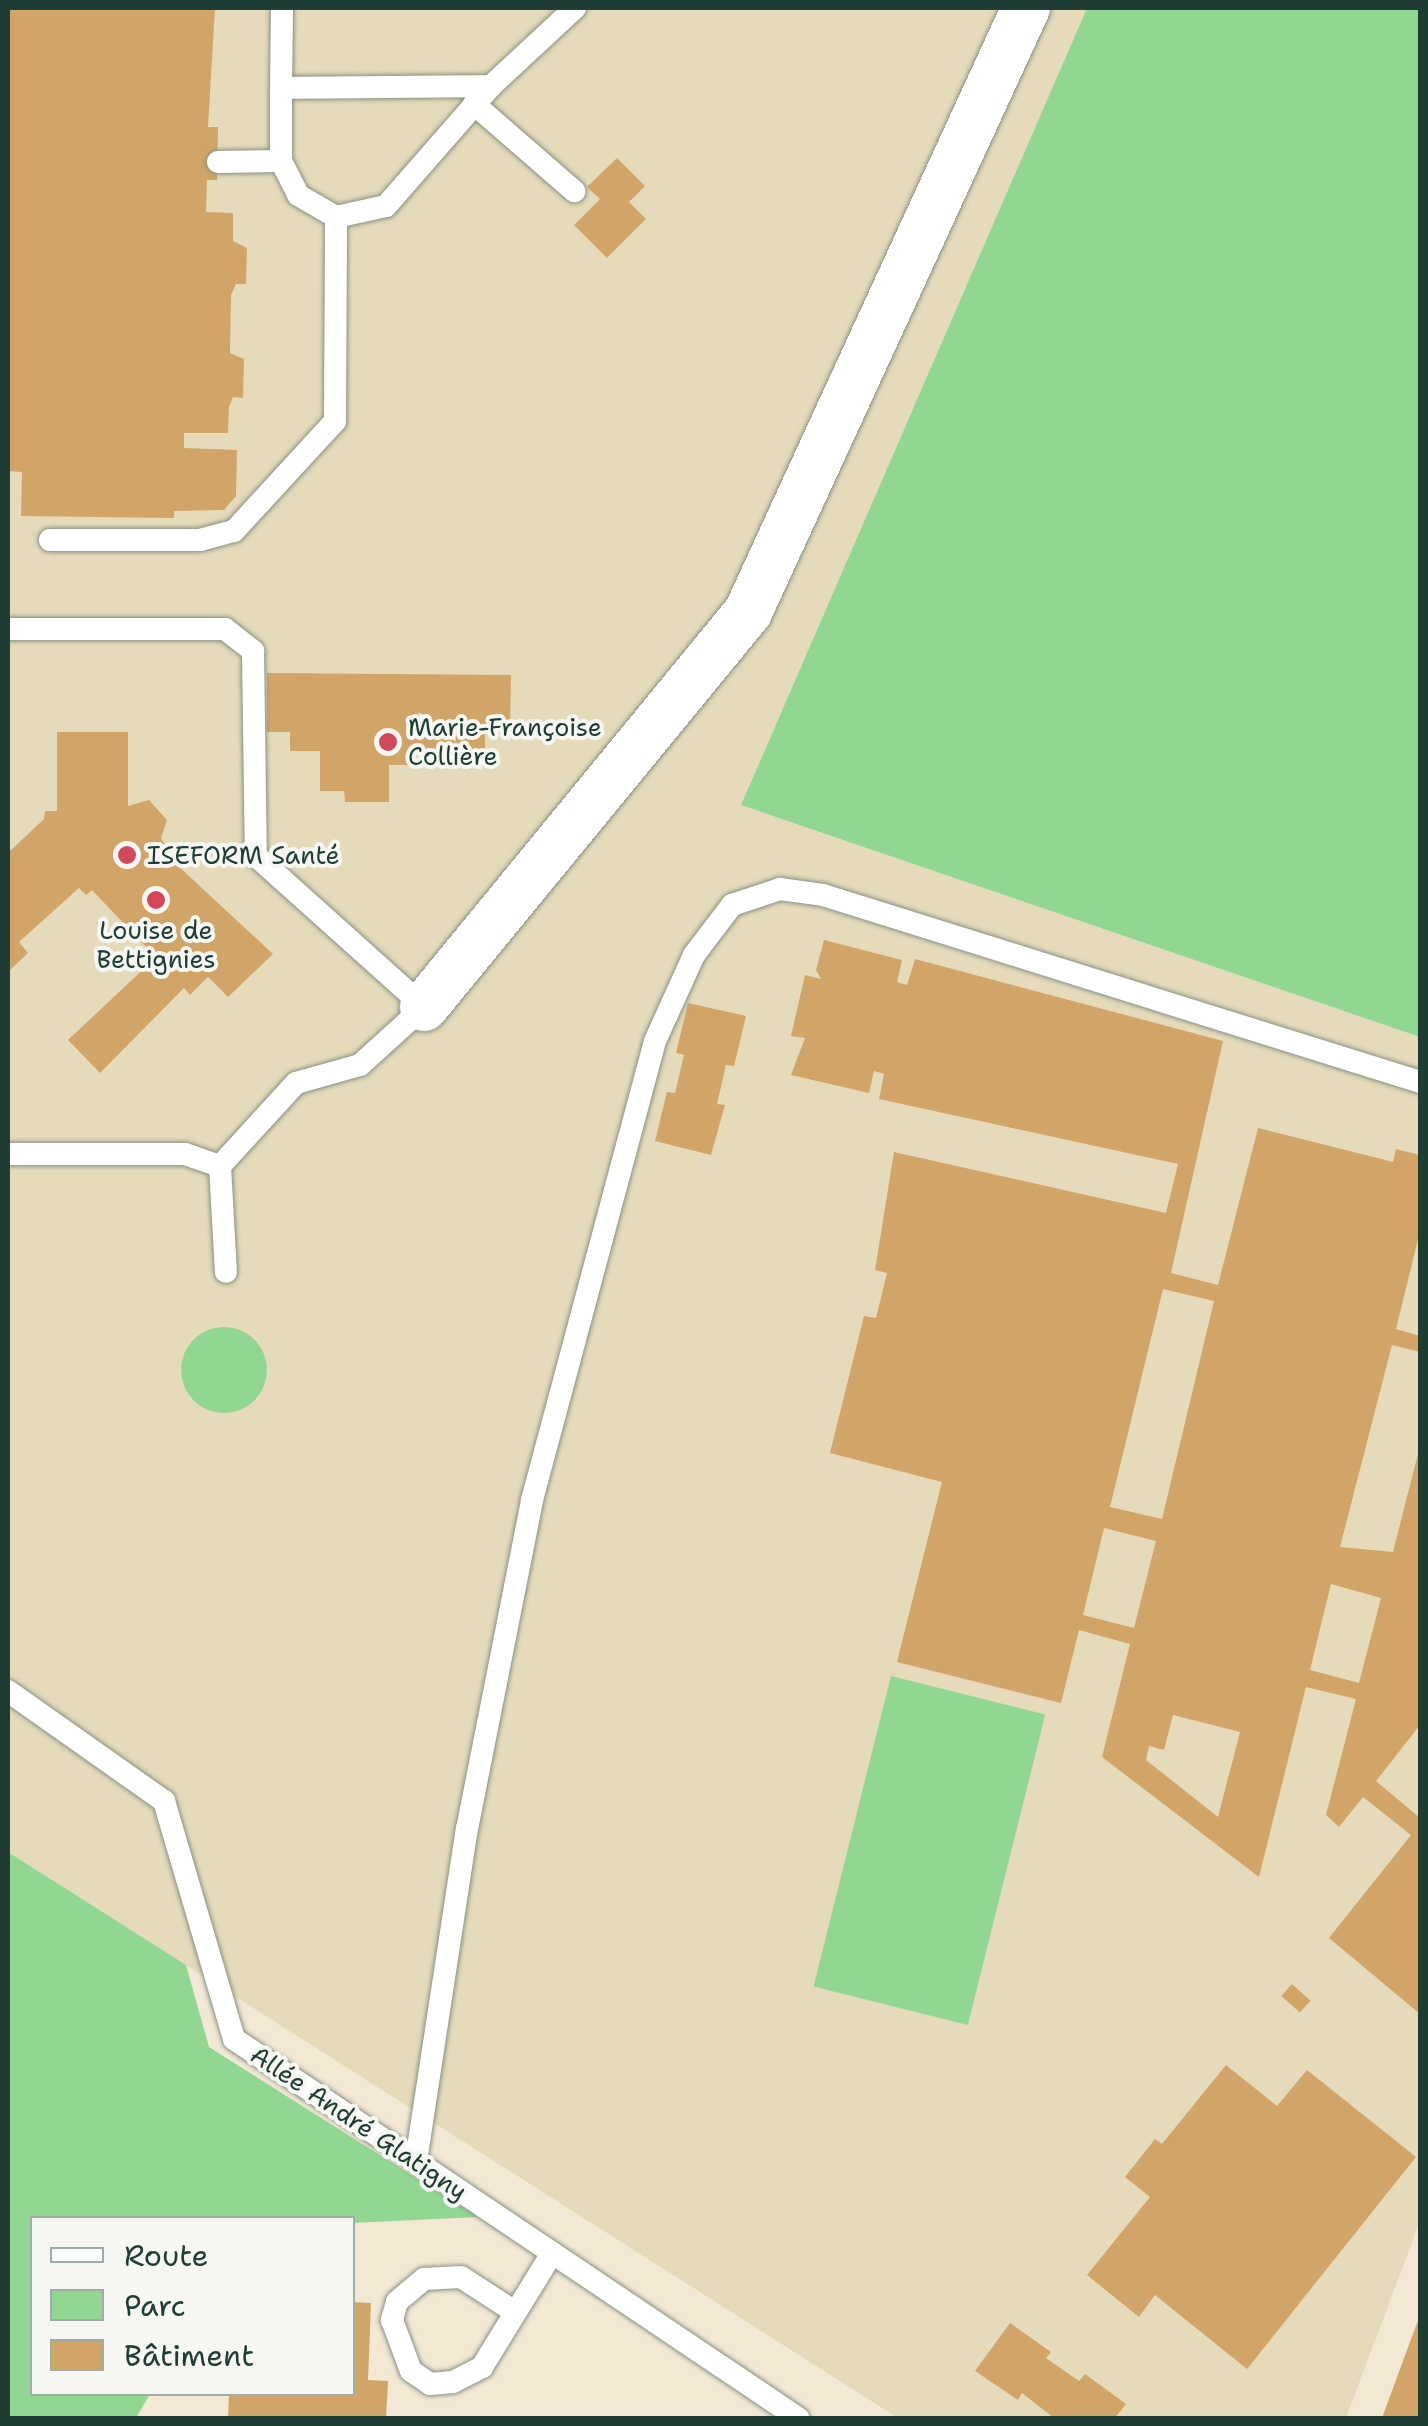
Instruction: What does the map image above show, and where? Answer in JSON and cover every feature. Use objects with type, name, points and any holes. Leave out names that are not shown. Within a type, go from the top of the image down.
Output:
[{"type":"street","points":[[424,1007],[748,612],[1026,8]]},
{"type":"lane","points":[[282,8],[280,161],[298,195],[336,216],[386,206],[490,86],[575,8]]},
{"type":"lane","points":[[282,88],[490,86]]},
{"type":"lane","points":[[474,104],[574,191]]},
{"type":"lane","points":[[218,162],[280,161]]},
{"type":"lane","points":[[50,540],[200,540],[234,531],[335,421],[336,216]]},
{"type":"lane","points":[[8,630],[225,629],[253,651],[256,856],[424,1007],[360,1064],[296,1083],[220,1166],[226,1272]]},
{"type":"lane","points":[[416,2161],[468,1829],[532,1500],[655,1041],[694,955],[732,905],[780,889],[823,895],[1420,1082]]},
{"type":"lane","points":[[8,1154],[185,1154],[220,1166]]},
{"type":"lane","name":"Allée André Glatigny","points":[[8,1691],[164,1801],[234,2039],[798,2418]]},
{"type":"lane","points":[[516,2312],[461,2277],[424,2279],[397,2302],[392,2320],[398,2350],[430,2384],[482,2367],[516,2312],[552,2253]]},
{"type":"shaded area","points":[[8,8],[1087,8],[741,805],[1420,1037],[1420,2221],[1346,2418],[898,2418],[8,1852]]},
{"type":"green space","points":[[1087,8],[1420,8],[1420,1037],[741,805]]},
{"type":"green space","points":[[224,1327],[241,1330],[255,1339],[264,1353],[264,1387],[255,1401],[241,1410],[224,1413],[207,1410],[193,1401],[184,1387],[181,1370],[184,1353],[193,1339],[207,1330]]},
{"type":"green space","points":[[891,1676],[1045,1714],[968,2025],[814,1986]]},
{"type":"green space","points":[[8,1852],[186,1965],[209,2047],[478,2217],[355,2223],[355,2216],[30,2216],[30,2396],[149,2396],[136,2418],[8,2418]]},
{"type":"building","points":[[8,8],[215,8],[208,127],[218,127],[217,180],[207,180],[206,212],[233,213],[233,241],[247,248],[246,284],[236,284],[231,295],[230,353],[244,359],[243,398],[233,397],[228,433],[184,433],[184,448],[237,450],[236,496],[224,510],[174,511],[174,518],[21,516],[22,472],[8,471]]},
{"type":"building","points":[[617,158],[645,186],[629,202],[646,219],[607,258],[574,225],[600,199],[587,187]]},
{"type":"building","name":"Marie-Françoise Collière","points":[[267,673],[511,675],[510,732],[485,732],[485,753],[410,753],[410,765],[389,765],[389,802],[345,802],[344,791],[320,791],[320,751],[290,751],[290,732],[267,732]]},
{"type":"building","name":"Louise de Bettignies","points":[[57,732],[128,732],[128,806],[149,800],[167,820],[161,838],[176,864],[273,954],[228,997],[208,977],[190,995],[184,988],[100,1073],[68,1040],[151,962],[144,955],[149,950],[92,890],[86,895],[79,888],[19,942],[28,953],[8,972],[8,853],[44,819],[45,811],[57,811]]},
{"type":"building","points":[[824,940],[902,960],[897,982],[907,985],[915,959],[1223,1041],[1171,1273],[1218,1285],[1258,1128],[1393,1162],[1396,1149],[1420,1155],[1420,1231],[1396,1329],[1420,1336],[1420,1352],[1392,1345],[1340,1547],[1393,1552],[1420,1446],[1420,1725],[1376,1781],[1420,1818],[1420,2014],[1329,1938],[1411,1835],[1363,1797],[1339,1827],[1326,1815],[1356,1699],[1306,1687],[1259,1877],[1102,1757],[1130,1644],[1079,1630],[1061,1703],[897,1662],[942,1482],[830,1453],[864,1316],[876,1318],[887,1273],[875,1270],[894,1152],[1166,1213],[1178,1164],[879,1099],[884,1074],[874,1071],[869,1093],[791,1075],[805,1038],[791,1036],[805,975],[821,979],[816,970]],"holes":[[[1163,1289],[1214,1301],[1162,1519],[1110,1507]],[[1104,1528],[1156,1541],[1134,1628],[1083,1615]],[[1331,1584],[1381,1598],[1359,1683],[1310,1670]],[[1173,1715],[1240,1732],[1218,1817],[1146,1760],[1149,1746],[1164,1750]]]},
{"type":"building","points":[[688,1003],[746,1016],[734,1066],[726,1065],[717,1104],[725,1105],[711,1155],[655,1141],[667,1092],[675,1093],[684,1055],[676,1053]]},
{"type":"building","points":[[1292,1984],[1311,2001],[1300,2013],[1281,1996]]},
{"type":"building","points":[[1226,2065],[1277,2106],[1307,2070],[1416,2157],[1247,2369],[1155,2295],[1139,2317],[1087,2275],[1150,2197],[1125,2177],[1155,2139],[1162,2144]]},
{"type":"building","points":[[355,2302],[371,2303],[368,2380],[388,2381],[386,2418],[228,2418],[229,2396],[355,2396]]},
{"type":"building","points":[[1420,2315],[1420,2418],[1382,2418]]},
{"type":"building","points":[[1010,2323],[1051,2352],[1046,2358],[1079,2381],[1085,2374],[1126,2404],[1115,2418],[1054,2418],[1022,2393],[1018,2400],[975,2371]]},
{"type":"place","name":"Marie-Françoise Collière","points":[[388,742]]},
{"type":"place","name":"ISEFORM Santé","points":[[127,855]]},
{"type":"place","name":"Louise de Bettignies","points":[[156,900]]}]
